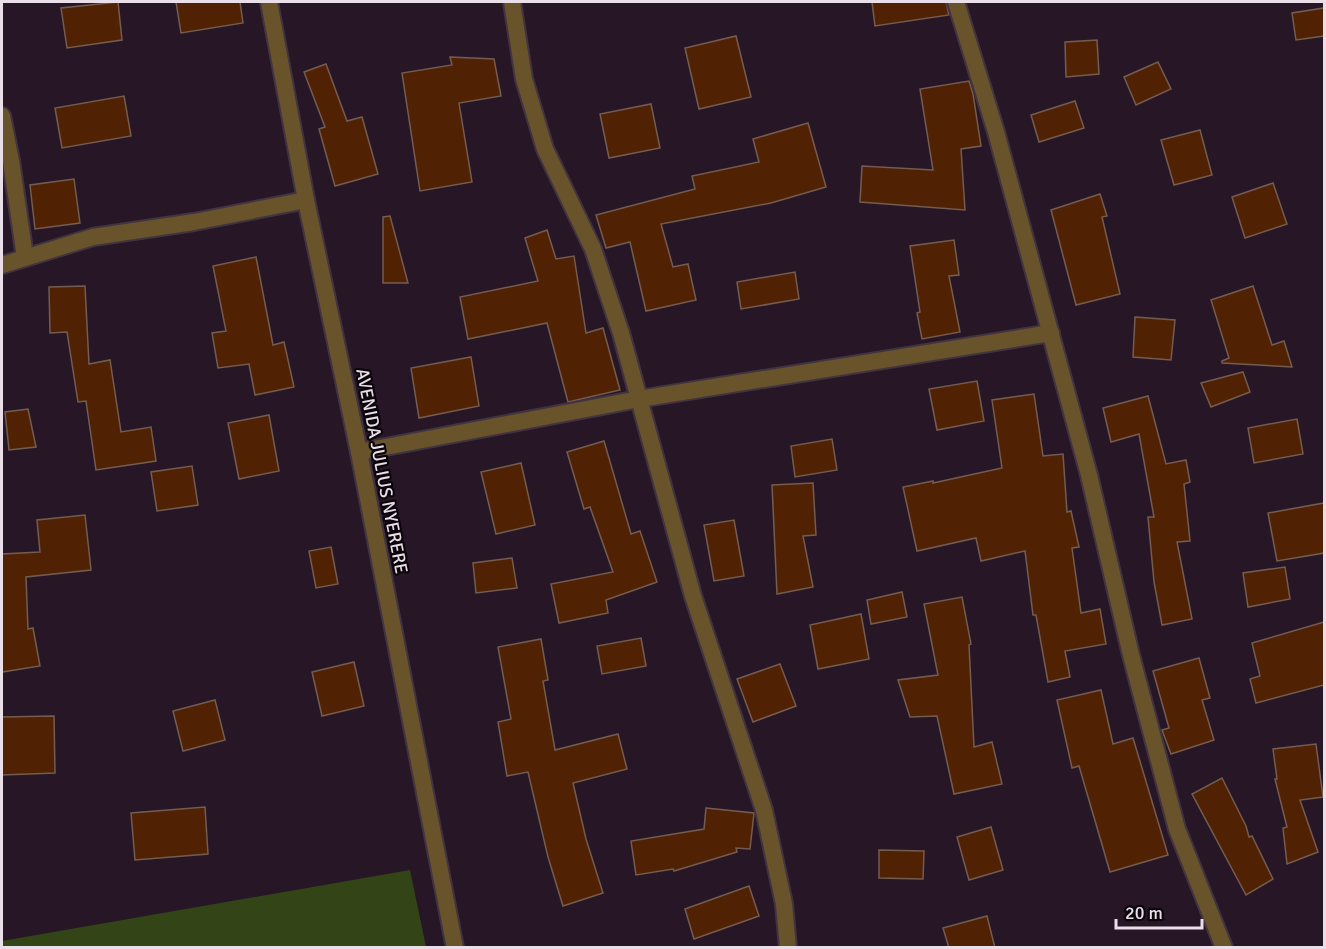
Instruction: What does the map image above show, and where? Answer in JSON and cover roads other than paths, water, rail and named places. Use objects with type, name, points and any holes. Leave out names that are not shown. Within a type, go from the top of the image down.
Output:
[{"type":"street","name":"AVENIDA JULIUS NYERERE","points":[[269,2],[306,200],[359,452],[455,948]]},
{"type":"street","points":[[512,2],[524,79],[545,150],[593,249],[621,333],[693,596],[764,810],[784,904],[788,948]]},
{"type":"street","points":[[956,2],[996,132],[1089,475],[1131,655],[1174,818],[1224,948]]},
{"type":"street","points":[[2,116],[13,172],[25,257]]},
{"type":"street","points":[[2,265],[93,237],[194,222],[306,200]]},
{"type":"street","points":[[359,452],[639,399],[1051,333]]}]
